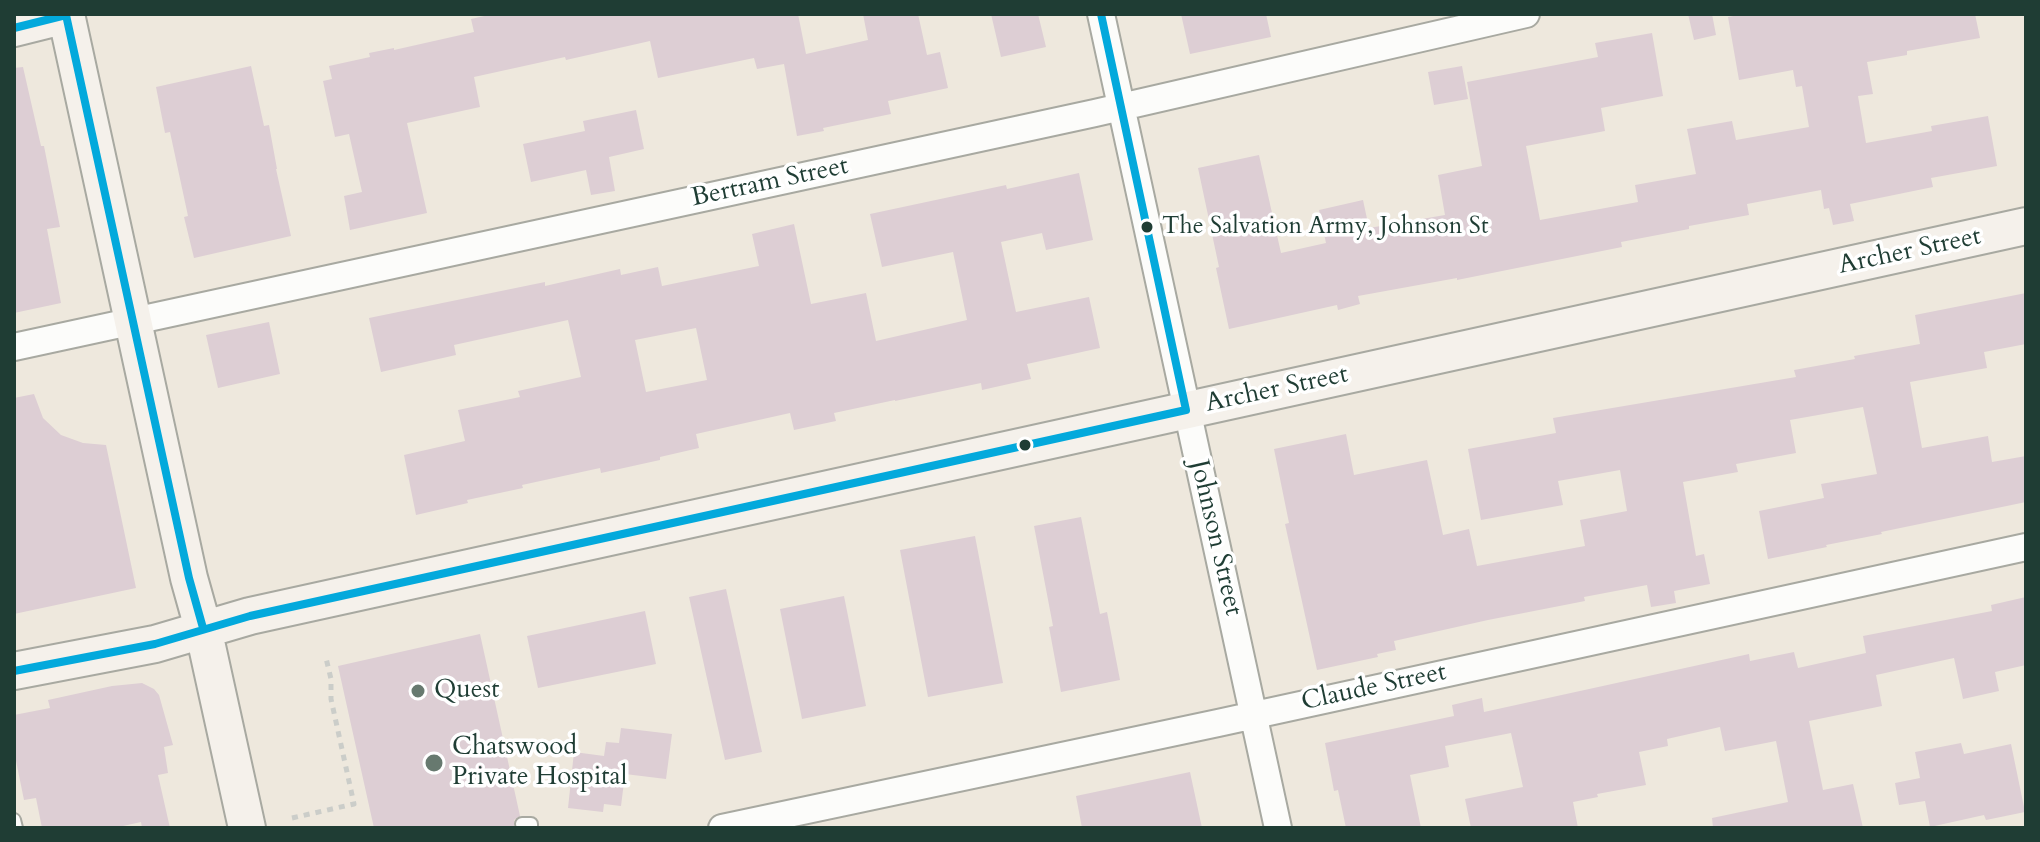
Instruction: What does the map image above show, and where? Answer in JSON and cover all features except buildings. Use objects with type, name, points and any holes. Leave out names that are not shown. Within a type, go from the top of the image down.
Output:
[{"type":"main road","points":[[14,28],[68,14],[132,320],[247,828]]},
{"type":"main road","name":"Archer Street","points":[[14,671],[155,644],[250,616],[2026,226]]},
{"type":"street","name":"Johnson Street","points":[[1101,14],[1278,828]]},
{"type":"street","name":"Bertram Street","points":[[14,347],[1121,106],[1526,14]]},
{"type":"street","name":"Claude Street","points":[[722,828],[2026,547]]},
{"type":"lane","points":[[14,820],[16,828]]},
{"type":"path","points":[[292,818],[354,804],[331,699],[331,679],[326,658]]},
{"type":"transit line","points":[[1101,14],[1186,410]]},
{"type":"transit line","points":[[14,28],[66,15],[189,578],[203,628]]},
{"type":"transit line","points":[[14,671],[155,644],[250,616],[1186,410]]},
{"type":"place","name":"The Salvation Army, Johnson St","points":[[1147,227]]},
{"type":"place","name":"Quest","points":[[418,691]]},
{"type":"place","name":"Chatswood Private Hospital","points":[[434,763]]}]
